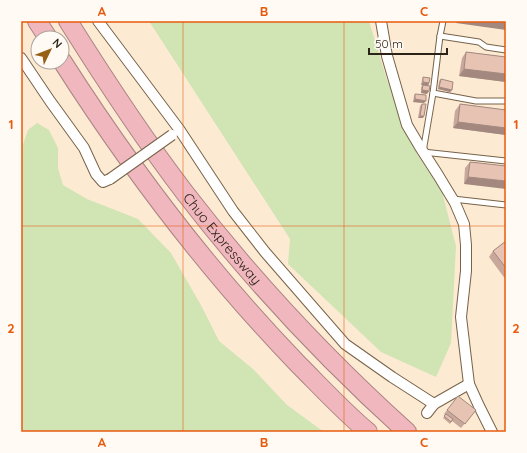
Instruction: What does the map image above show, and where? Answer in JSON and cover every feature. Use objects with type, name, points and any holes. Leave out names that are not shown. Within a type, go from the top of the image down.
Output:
[{"type":"highway","points":[[37,21],[43,30]]},
{"type":"highway","name":"Chuo Expressway","points":[[68,21],[98,69],[145,138],[185,193],[223,240],[296,324],[346,375],[407,432]]},
{"type":"highway","name":"Chuo Expressway","points":[[68,70],[121,149],[202,256],[280,345],[320,387],[368,432]]},
{"type":"street","points":[[98,21],[175,132],[264,252],[345,344],[434,404]]},
{"type":"street","points":[[381,21],[387,56],[407,125],[453,199],[464,224],[466,271],[461,317],[469,384],[492,432]]},
{"type":"street","points":[[21,58],[84,148],[96,174],[103,182],[110,179],[175,132]]},
{"type":"street","points":[[427,413],[434,404],[469,384]]},
{"type":"lane","points":[[443,21],[423,152],[506,161]]},
{"type":"lane","points":[[440,36],[479,42],[486,47],[506,50]]},
{"type":"lane","points":[[433,93],[476,101],[506,101]]},
{"type":"lane","points":[[453,199],[506,205]]},
{"type":"green space","points":[[149,21],[369,21],[387,80],[417,154],[442,192],[456,246],[451,343],[436,377],[381,352],[288,264],[290,239]]},
{"type":"green space","points":[[37,123],[49,130],[58,148],[58,168],[63,185],[87,199],[138,219],[171,253],[202,307],[219,341],[253,369],[287,405],[324,432],[21,432],[21,150],[28,130]]},
{"type":"building","points":[[466,52],[506,57],[506,74],[464,69]]},
{"type":"building","points":[[423,77],[430,78],[429,83],[423,82]]},
{"type":"building","points":[[441,79],[453,82],[452,90],[439,87]]},
{"type":"building","points":[[423,85],[430,86],[429,91],[422,90]]},
{"type":"building","points":[[415,94],[426,95],[426,101],[415,99]]},
{"type":"building","points":[[422,104],[426,104],[424,116],[420,116]]},
{"type":"building","points":[[460,104],[506,110],[506,128],[458,122]]},
{"type":"building","points":[[470,162],[506,166],[506,181],[468,177]]},
{"type":"building","points":[[506,241],[506,268],[493,251]]},
{"type":"building","points":[[458,396],[476,410],[465,424],[447,410]]},
{"type":"building","points":[[446,414],[453,419],[451,422],[444,416]]}]
